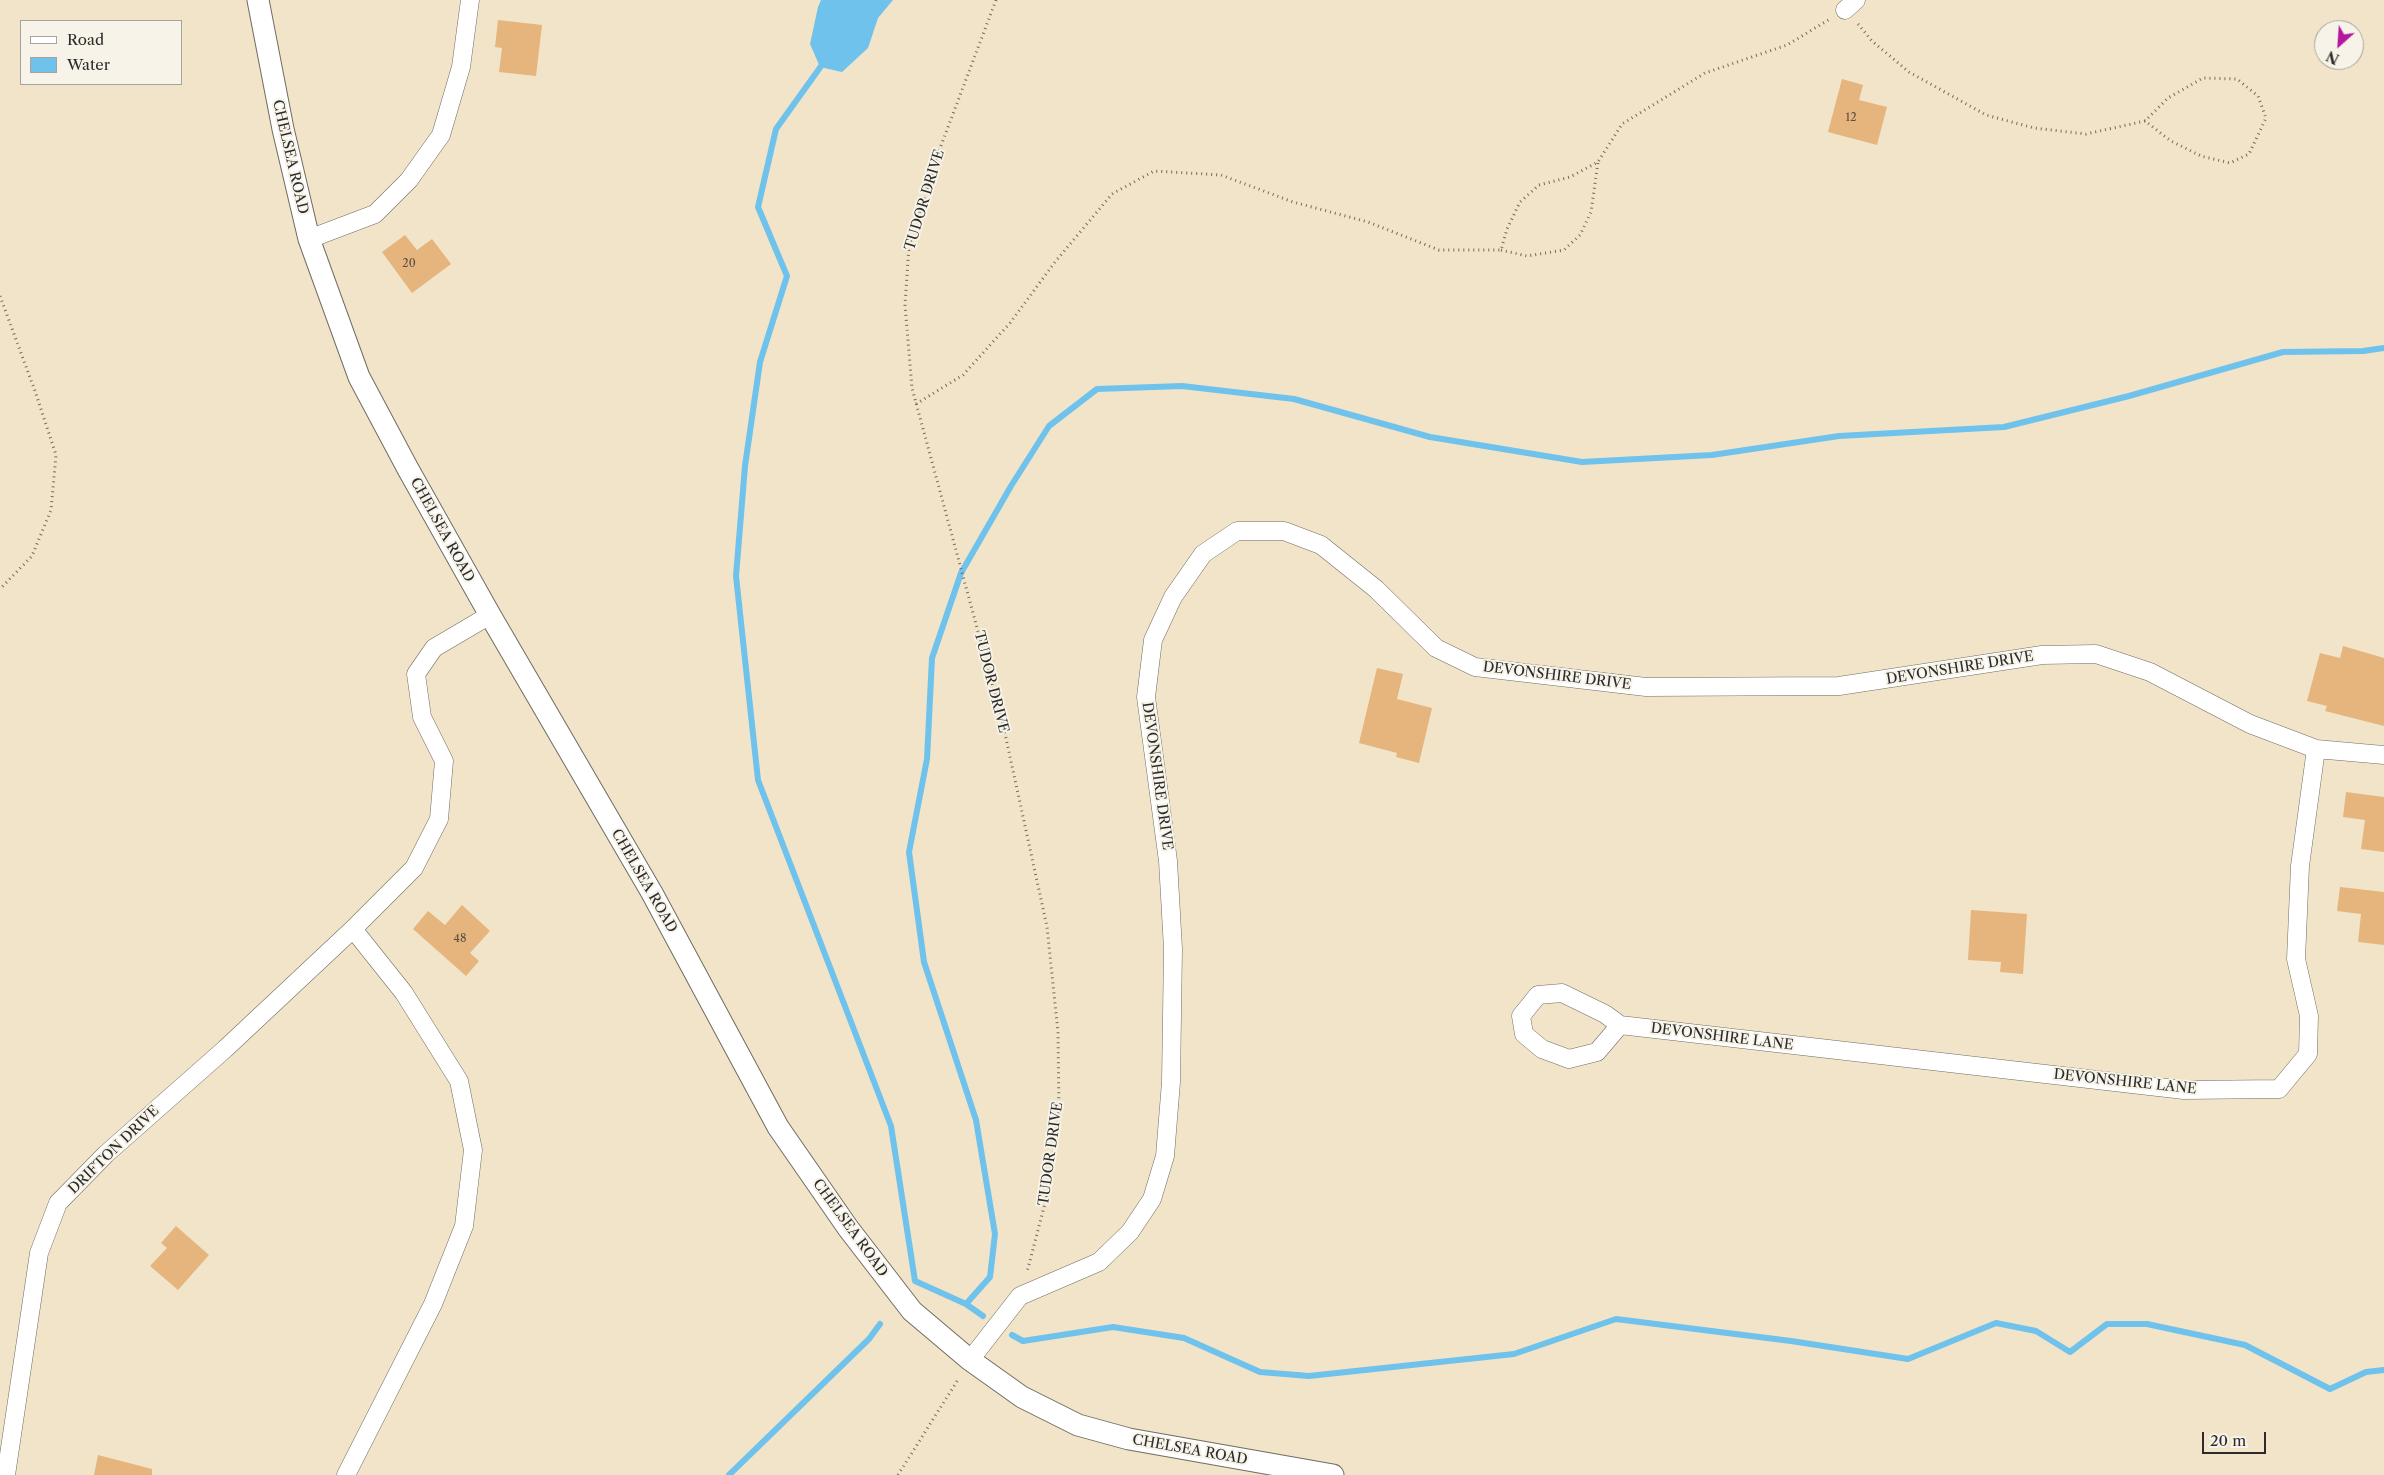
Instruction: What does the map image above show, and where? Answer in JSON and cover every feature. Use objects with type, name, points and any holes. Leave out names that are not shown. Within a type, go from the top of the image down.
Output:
[{"type":"street","name":"CHELSEA ROAD","points":[[258,0],[283,129],[309,239],[359,377],[490,615],[652,893],[778,1127],[848,1228],[912,1311],[970,1360],[1022,1397],[1078,1425],[1129,1439],[1332,1475]]},
{"type":"street","points":[[309,239],[375,214],[409,180],[441,135],[461,67],[470,0]]},
{"type":"street","name":"DEVONSHIRE DRIVE","points":[[1020,1296],[1099,1262],[1130,1232],[1152,1199],[1165,1156],[1171,1082],[1172,949],[1168,861],[1146,697],[1153,640],[1173,597],[1203,554],[1237,531],[1284,531],[1321,546],[1376,589],[1436,648],[1475,667],[1646,686],[1839,686],[2042,655],[2096,654],[2150,672],[2250,724],[2316,749],[2384,755]]},
{"type":"street","name":"DRIFTON DRIVE","points":[[6,1475],[39,1253],[58,1203],[106,1154],[225,1049],[353,929],[414,868],[439,820],[444,761],[422,717],[416,674],[434,648],[490,615]]},
{"type":"street","name":"DEVONSHIRE LANE","points":[[1620,1025],[1597,1052],[1569,1060],[1542,1049],[1524,1034],[1521,1016],[1538,995],[1562,994],[1605,1014],[1620,1025],[2184,1090],[2279,1088],[2308,1054],[2309,1016],[2296,959],[2300,866],[2316,749]]},
{"type":"street","points":[[346,1475],[433,1304],[464,1226],[473,1150],[459,1081],[404,993],[353,929]]},
{"type":"street","points":[[970,1360],[1020,1296]]},
{"type":"path","name":"TUDOR DRIVE","points":[[996,0],[940,151],[909,246],[905,305],[912,388],[1002,720],[1047,927],[1058,1032],[1059,1114],[1049,1188],[1020,1296]]},
{"type":"path","points":[[916,404],[963,375],[1010,323],[1055,262],[1112,194],[1154,171],[1221,175],[1293,202],[1368,222],[1439,250],[1501,250],[1527,256],[1564,250],[1580,235],[1591,212],[1598,162],[1622,124],[1705,73],[1786,45],[1850,5],[1872,41],[1909,72],[1986,115],[2034,128],[2086,134],[2145,120],[2168,98],[2203,78],[2237,79],[2258,96],[2266,118],[2248,154],[2230,163],[2201,156],[2171,140],[2145,120]]},
{"type":"path","points":[[1501,250],[1507,229],[1520,202],[1539,186],[1570,177],[1598,162]]},
{"type":"path","points":[[0,296],[56,455],[51,510],[32,556],[0,589]]},
{"type":"path","points":[[898,1475],[970,1360]]},
{"type":"water","points":[[821,0],[893,0],[878,18],[868,48],[842,72],[820,67],[810,44]]},
{"type":"building","points":[[498,20],[542,25],[536,76],[499,72],[502,48],[495,47]]},
{"type":"building","points":[[1842,79],[1863,85],[1859,100],[1887,107],[1877,145],[1828,132]]},
{"type":"building","points":[[405,235],[417,250],[432,239],[451,264],[412,293],[382,252]]},
{"type":"building","points":[[2343,646],[2384,658],[2384,726],[2325,711],[2327,706],[2307,701],[2320,653],[2340,658]]},
{"type":"building","points":[[1377,668],[1403,674],[1397,699],[1432,708],[1419,763],[1396,757],[1397,753],[1359,743]]},
{"type":"building","points":[[2346,792],[2384,797],[2384,852],[2361,849],[2365,820],[2343,817]]},
{"type":"building","points":[[2340,887],[2384,892],[2384,945],[2358,942],[2361,914],[2337,911]]},
{"type":"building","points":[[462,905],[490,931],[470,953],[479,961],[466,976],[413,929],[428,911],[445,925]]},
{"type":"building","points":[[1971,910],[2027,914],[2023,974],[2000,972],[2001,962],[1968,960]]},
{"type":"building","points":[[176,1226],[209,1255],[178,1290],[150,1266],[167,1248],[161,1243]]},
{"type":"building","points":[[98,1455],[152,1469],[152,1475],[94,1475]]},
{"type":"waterway","points":[[824,62],[776,129],[758,207],[787,276],[760,362],[745,466],[736,576],[758,780],[891,1126],[915,1281],[966,1304],[990,1277],[995,1234],[976,1120],[924,962],[909,852],[927,759],[932,658],[961,573],[1011,486],[1049,426],[1097,389],[1182,386],[1294,399],[1430,437],[1582,462],[1712,455],[1839,436],[2004,427],[2129,396],[2283,352],[2363,351],[2384,348]]},
{"type":"waterway","points":[[966,1304],[983,1316]]},
{"type":"waterway","points":[[1012,1335],[1023,1341],[1113,1327],[1184,1338],[1260,1372],[1309,1376],[1514,1354],[1616,1319],[1791,1341],[1908,1359],[1996,1323],[2036,1331],[2070,1352],[2107,1324],[2147,1324],[2245,1345],[2330,1389],[2366,1372],[2384,1370]]},
{"type":"waterway","points":[[729,1475],[869,1339],[880,1324]]}]
